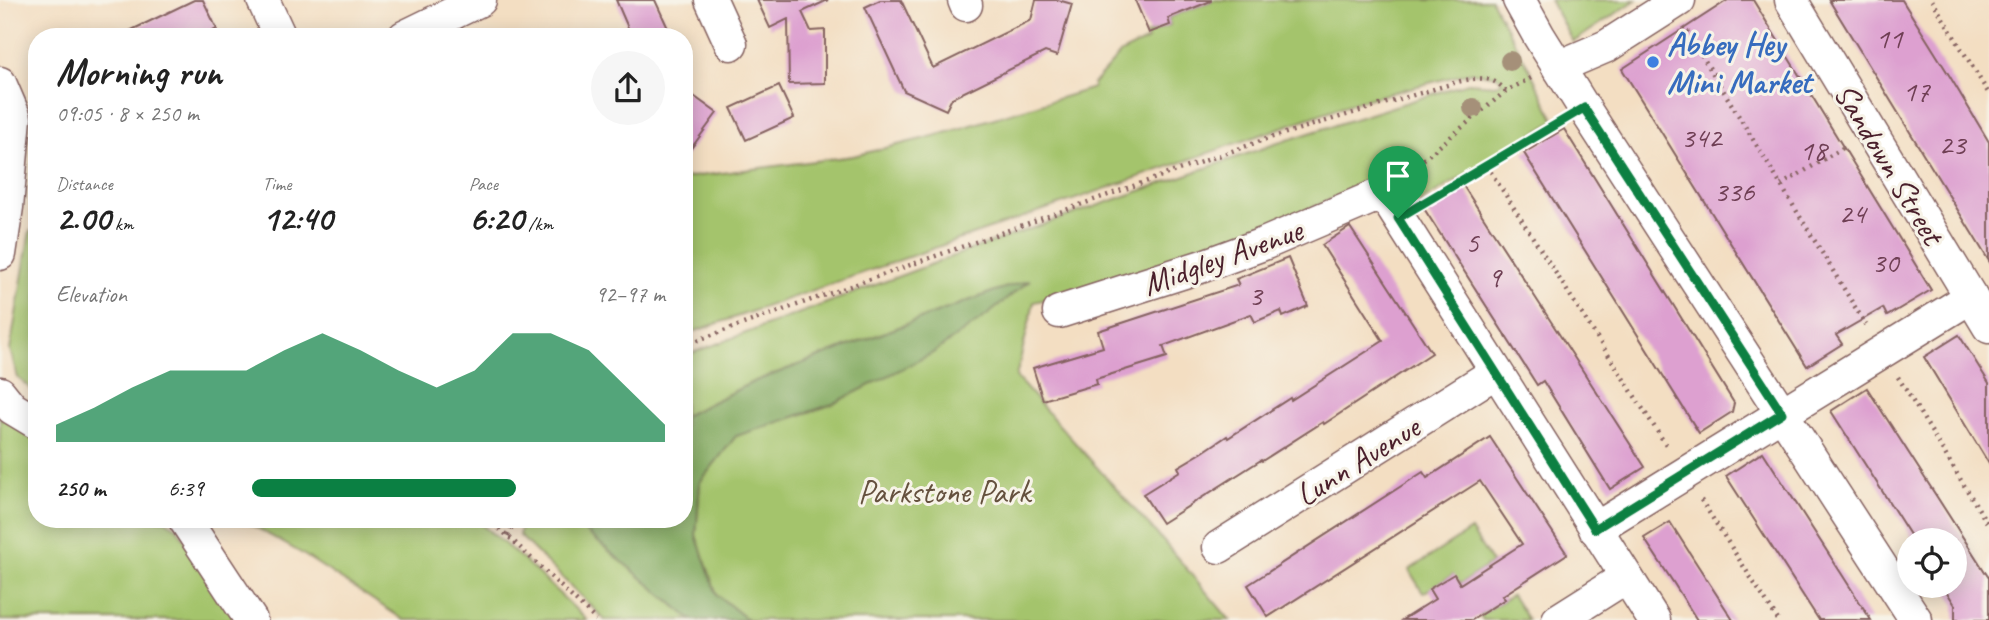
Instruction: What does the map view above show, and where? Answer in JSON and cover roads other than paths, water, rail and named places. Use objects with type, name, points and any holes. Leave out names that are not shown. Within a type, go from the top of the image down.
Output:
[{"type":"street","points":[[262,0],[276,28]]},
{"type":"street","points":[[422,28],[480,0]]},
{"type":"street","points":[[711,0],[731,44]]},
{"type":"street","points":[[1519,0],[1584,108],[1916,620]]},
{"type":"street","name":"Sandown Street","points":[[1791,0],[1989,327]]},
{"type":"street","points":[[1558,67],[1682,14]]},
{"type":"street","points":[[0,83],[15,118],[0,253]]},
{"type":"street","name":"Midgley Avenue","points":[[1059,312],[1266,243],[1391,205],[1496,372]]},
{"type":"street","points":[[1595,529],[1971,297]]},
{"type":"street","points":[[1496,372],[1654,620]]},
{"type":"street","name":"Lunn Avenue","points":[[1219,547],[1496,372]]},
{"type":"street","points":[[0,393],[12,408],[28,418]]},
{"type":"street","points":[[190,528],[251,620]]},
{"type":"street","points":[[1558,620],[1626,577]]},
{"type":"place","name":"Abbey Hey Mini Market","points":[[1653,62]]},
{"type":"park label","name":"Parkstone Park","points":[[944,491]]}]
